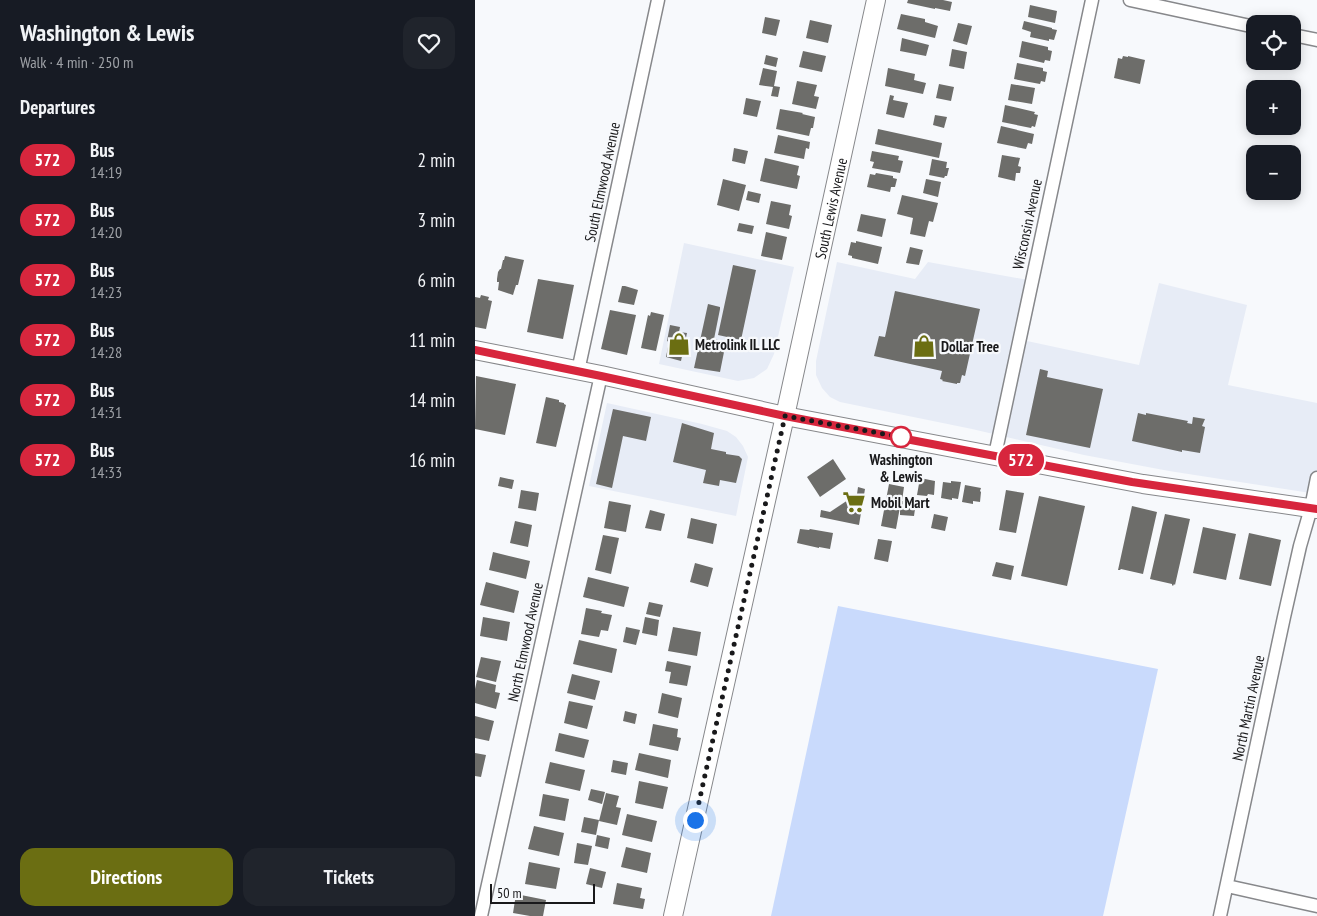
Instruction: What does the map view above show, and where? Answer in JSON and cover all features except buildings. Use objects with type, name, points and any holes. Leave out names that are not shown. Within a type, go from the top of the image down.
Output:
[{"type":"main road","name":"South Lewis Avenue","points":[[673,916],[876,0]]},
{"type":"main road","points":[[475,350],[785,416],[1143,484],[1314,508]]},
{"type":"street","name":"South Elmwood Avenue","points":[[578,371],[658,0]]},
{"type":"street","name":"Wisconsin Avenue","points":[[995,455],[1092,0]]},
{"type":"street","points":[[1130,0],[1246,25]]},
{"type":"street","points":[[1301,37],[1317,40]]},
{"type":"street","name":"North Elmwood Avenue","points":[[481,916],[601,376]]},
{"type":"street","name":"North Martin Avenue","points":[[1220,916],[1300,546],[1314,508],[1317,478]]},
{"type":"street","points":[[1227,886],[1317,906]]},
{"type":"shaded area","points":[[684,243],[794,267],[774,354],[767,369],[754,378],[738,381],[659,364]]},
{"type":"shaded area","points":[[837,262],[915,279],[928,262],[1039,282],[1027,341],[1139,365],[1159,283],[1247,305],[1228,385],[1317,403],[1317,494],[1169,471],[1084,455],[972,429],[840,402],[830,397],[822,388],[816,375],[816,361]]},
{"type":"shaded area","points":[[607,403],[702,424],[727,431],[736,437],[748,457],[736,516],[589,486]]},
{"type":"shaded area","points":[[838,606],[1158,669],[1103,916],[771,916]]},
{"type":"bus line","name":"572","points":[[475,350],[785,416],[1132,482],[1317,509]]},
{"type":"place","name":"Metrolink IL LLC","points":[[679,344]]},
{"type":"place","name":"Dollar Tree","points":[[924,346]]},
{"type":"place","name":"Washington & Lewis","points":[[901,437]]},
{"type":"place","name":"Mobil Mart","points":[[854,502]]},
{"type":"route","points":[[695,820],[785,416],[901,437]]}]
